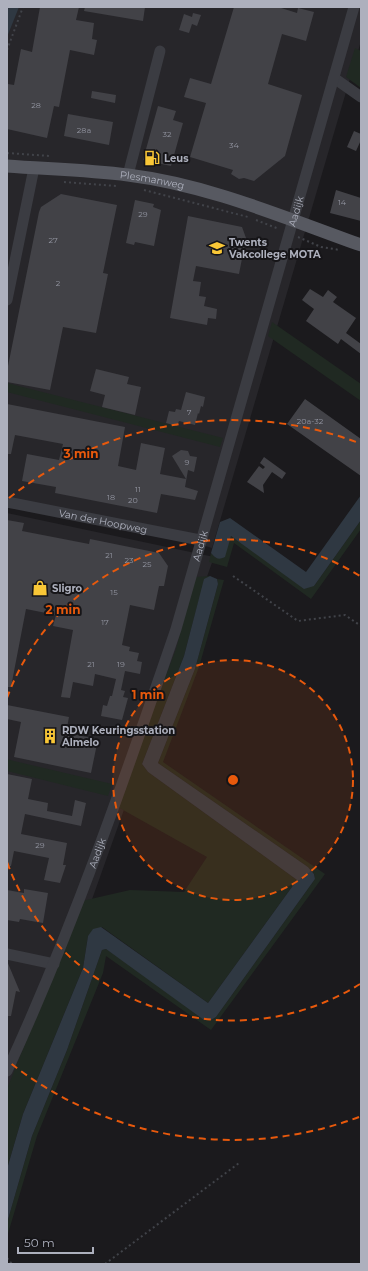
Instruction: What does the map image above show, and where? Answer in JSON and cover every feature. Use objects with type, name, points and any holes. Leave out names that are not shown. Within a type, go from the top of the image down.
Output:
[{"type":"main road","name":"Plesmanweg","points":[[7,166],[128,175],[198,189],[293,220],[361,245]]},
{"type":"street","name":"Aadijk","points":[[7,1071],[54,964],[149,708],[176,629],[200,540],[290,234],[354,7]]},
{"type":"street","points":[[128,175],[160,51]]},
{"type":"street","points":[[334,78],[361,97]]},
{"type":"street","points":[[7,300],[34,168]]},
{"type":"street","name":"Van der Hoopweg","points":[[7,502],[200,540]]},
{"type":"street","points":[[7,954],[54,964]]},
{"type":"path","points":[[7,50],[23,7]]},
{"type":"path","name":"Plesmanweg","points":[[59,182],[117,186]]},
{"type":"path","name":"Plesmanweg","points":[[138,189],[251,218],[321,246]]},
{"type":"path","points":[[234,576],[298,621],[345,615],[361,626]]},
{"type":"path","points":[[105,1264],[239,1163]]},
{"type":"path","points":[[7,1258],[12,1264]]},
{"type":"shaded area","points":[[7,7],[361,7],[361,41],[212,548],[173,536],[7,501]]},
{"type":"shaded area","points":[[7,7],[19,7],[7,37]]},
{"type":"shaded area","points":[[355,48],[361,51],[361,88],[346,77]]},
{"type":"shaded area","points":[[272,322],[361,384],[361,401],[268,336]]},
{"type":"shaded area","points":[[7,383],[223,438],[220,447],[7,392]]},
{"type":"shaded area","points":[[361,495],[361,520],[314,586],[304,589],[231,536],[225,557],[217,558],[211,553],[220,522],[230,518],[306,572]]},
{"type":"shaded area","points":[[7,513],[214,557],[7,1138]]},
{"type":"shaded area","points":[[361,520],[361,529],[311,599],[234,543],[227,567],[209,562],[211,553],[216,558],[231,536],[314,586]]},
{"type":"shaded area","points":[[210,576],[204,580],[184,656],[142,764],[148,772],[297,880],[208,1003],[102,927],[88,936],[83,968],[23,1114],[7,1169],[7,1089],[82,901],[130,890],[184,892],[207,857],[116,806],[176,649],[195,577]]},
{"type":"shaded area","points":[[210,576],[217,579],[218,584],[195,669],[158,763],[308,867],[314,874],[315,879],[216,1017],[211,1020],[204,1020],[106,949],[102,950],[67,1050],[32,1136],[7,1223],[7,1169],[23,1114],[83,968],[88,936],[93,929],[101,927],[208,1003],[297,880],[148,772],[142,764],[184,656],[204,579]]},
{"type":"shaded area","points":[[217,579],[224,580],[199,667],[163,762],[325,874],[211,1030],[106,956],[103,973],[37,1136],[7,1237],[7,1223],[32,1136],[67,1050],[102,950],[106,949],[211,1020],[216,1017],[315,879],[314,874],[308,867],[158,763],[195,669],[218,584]]},
{"type":"shaded area","points":[[7,759],[112,784],[108,796],[7,771]]},
{"type":"building","points":[[40,7],[79,7],[76,20],[94,23],[92,39],[97,40],[94,55],[70,50],[59,107],[54,106],[47,138],[7,129],[8,84],[14,85],[21,49],[32,52]]},
{"type":"building","points":[[85,7],[145,7],[143,21],[84,11]]},
{"type":"building","points":[[234,7],[278,7],[297,13],[298,8],[314,12],[306,41],[282,34],[268,84],[302,95],[285,156],[254,181],[244,178],[239,179],[231,174],[233,170],[190,157],[206,103],[184,97],[190,78],[211,84]]},
{"type":"building","points":[[193,13],[201,15],[197,26],[192,24],[189,33],[179,30],[184,14],[192,17]]},
{"type":"building","points":[[92,91],[116,95],[115,103],[91,98]]},
{"type":"building","points":[[158,106],[176,111],[173,120],[183,123],[171,166],[143,160]]},
{"type":"building","points":[[68,114],[113,122],[109,145],[64,136]]},
{"type":"building","points":[[354,131],[361,134],[361,140],[356,151],[347,147]]},
{"type":"building","points":[[336,190],[361,198],[361,221],[330,213]]},
{"type":"building","points":[[61,194],[117,205],[103,273],[108,274],[96,333],[63,327],[50,390],[7,382],[7,371],[39,212],[41,207]]},
{"type":"building","points":[[135,200],[154,204],[153,207],[161,210],[154,246],[135,242],[134,245],[126,243]]},
{"type":"building","name":"Twents Vakcollege MOTA","points":[[188,216],[242,227],[246,238],[239,274],[196,266],[193,281],[201,282],[199,296],[206,297],[204,306],[217,309],[216,319],[208,318],[207,325],[170,318]]},
{"type":"building","points":[[310,289],[323,297],[328,290],[337,297],[333,302],[356,318],[346,333],[361,344],[361,354],[341,339],[338,344],[306,321],[314,309],[302,300]]},
{"type":"building","points":[[96,369],[129,377],[127,384],[141,387],[135,415],[102,407],[105,395],[90,391]]},
{"type":"building","points":[[186,392],[205,397],[203,407],[201,406],[195,425],[179,421],[177,426],[166,423],[169,411],[175,412],[176,409],[181,410]]},
{"type":"building","points":[[305,399],[361,439],[361,476],[287,424]]},
{"type":"building","points":[[7,404],[125,427],[118,466],[136,470],[141,443],[165,448],[160,474],[186,479],[172,456],[181,450],[188,451],[190,456],[197,457],[194,472],[188,470],[185,487],[198,491],[195,500],[161,494],[157,513],[55,493],[56,487],[22,481],[27,454],[59,460],[63,444],[15,435],[11,454],[7,454]]},
{"type":"building","points":[[264,457],[286,473],[282,479],[272,472],[263,485],[264,493],[247,482],[259,466],[263,469],[265,467],[260,463]]},
{"type":"building","points":[[7,520],[24,523],[22,531],[89,544],[90,539],[159,553],[168,566],[164,586],[159,586],[154,610],[130,605],[122,645],[130,647],[129,651],[139,653],[137,661],[142,662],[140,674],[125,671],[121,690],[125,691],[123,697],[128,698],[122,720],[101,716],[103,705],[107,706],[110,696],[112,696],[116,679],[95,674],[93,686],[73,682],[70,698],[61,697],[73,630],[53,626],[56,615],[26,609],[11,687],[7,687]]},
{"type":"building","name":"RDW Keuringsstation Almelo","points":[[7,705],[69,717],[66,733],[98,739],[91,773],[14,757],[21,722],[7,719]]},
{"type":"building","points":[[7,774],[32,779],[28,799],[48,803],[47,811],[72,816],[75,800],[86,803],[81,826],[25,814],[21,834],[67,843],[63,865],[66,865],[60,883],[44,880],[49,858],[14,851],[11,866],[7,866]]},
{"type":"building","points":[[24,889],[48,893],[43,923],[20,919],[19,922],[7,920],[7,890],[24,893]]},
{"type":"building","points":[[7,961],[20,992],[16,991],[11,1016],[7,1016]]},
{"type":"place","name":"Leus","points":[[152,158]]},
{"type":"place","name":"Twents Vakcollege MOTA","points":[[217,248]]},
{"type":"place","name":"Sligro","points":[[40,588]]},
{"type":"place","name":"RDW Keuringsstation Almelo","points":[[50,736]]}]
